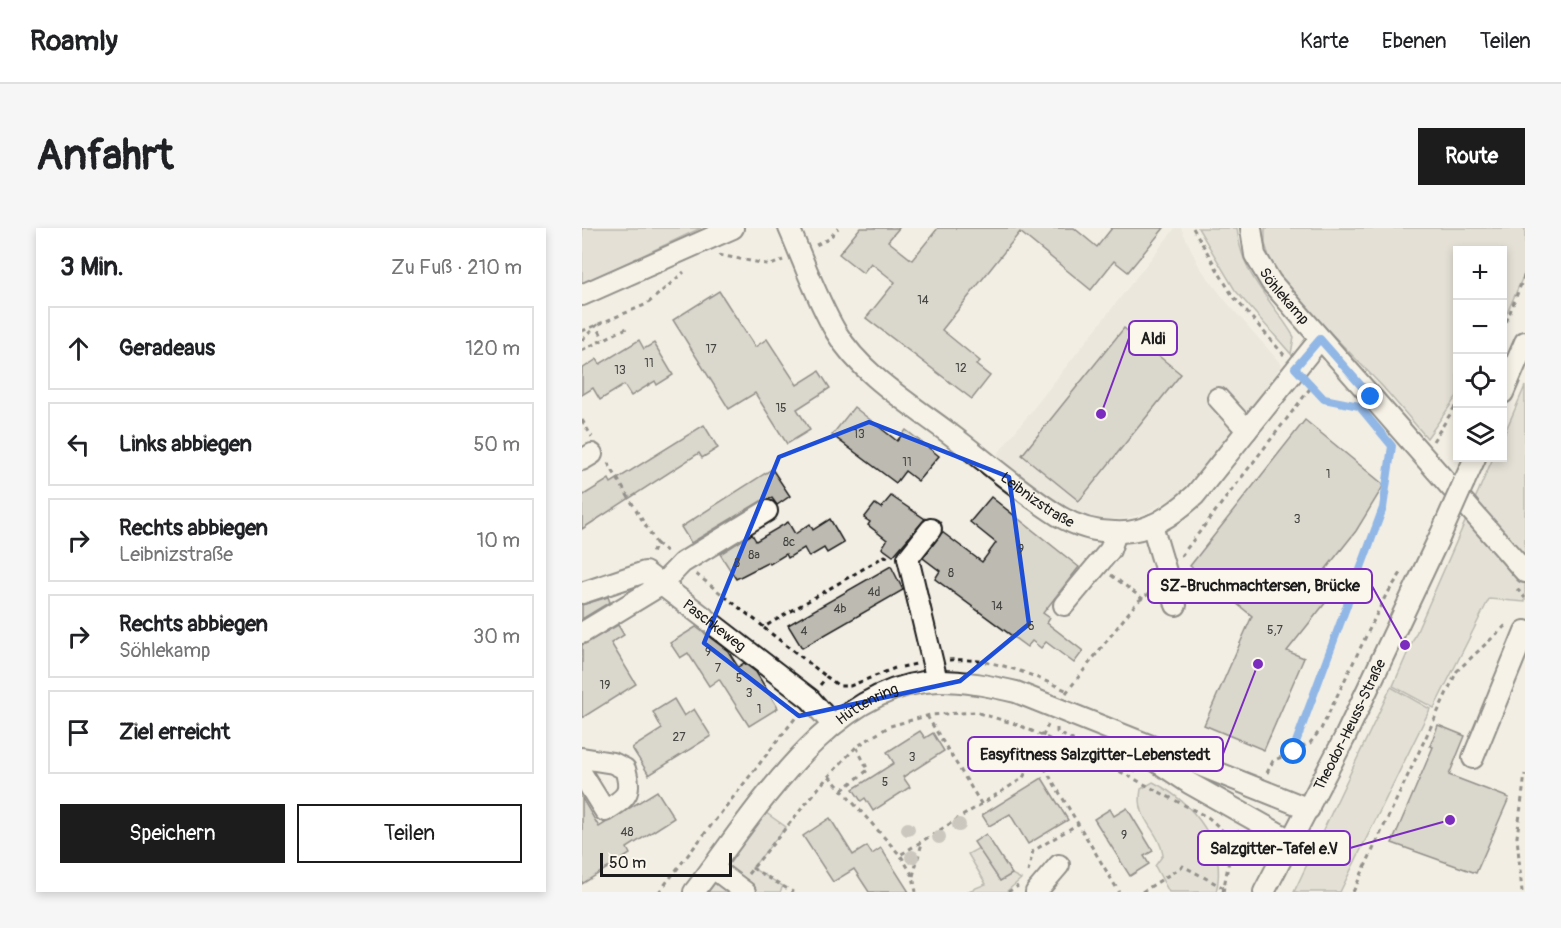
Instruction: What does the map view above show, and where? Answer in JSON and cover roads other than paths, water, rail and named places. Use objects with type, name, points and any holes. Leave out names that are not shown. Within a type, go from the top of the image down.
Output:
[{"type":"street","points":[[582,295],[733,228]]},
{"type":"street","name":"Leibnizstraße","points":[[789,228],[836,332],[858,361],[1060,516],[1089,529],[1116,533],[1152,525],[1177,511],[1195,495],[1320,339]]},
{"type":"street","name":"Söhlekamp","points":[[1251,228],[1255,255],[1271,282],[1422,457],[1517,576]]},
{"type":"street","points":[[1507,384],[1525,342]]},
{"type":"street","points":[[1218,398],[1246,430]]},
{"type":"street","name":"Theodor-Heuss-Straße","points":[[1264,892],[1309,809],[1473,462]]},
{"type":"street","points":[[582,633],[661,585],[682,563],[767,511]]},
{"type":"street","points":[[1152,525],[1176,605]]},
{"type":"street","points":[[931,529],[908,558],[937,681]]},
{"type":"street","points":[[1064,605],[1110,550],[1116,533]]},
{"type":"street","name":"Paschkeweg","points":[[582,593],[645,572],[804,694],[832,724]]},
{"type":"street","points":[[1473,758],[1516,627]]},
{"type":"street","name":"Hüttenring","points":[[694,892],[798,758],[832,724],[866,702],[905,687],[937,681],[979,683],[1016,692],[1111,732],[1200,764],[1309,809]]},
{"type":"street","name":"Hüttenring","points":[[1111,732],[1189,783],[1292,841]]},
{"type":"street","points":[[582,758],[613,763],[625,769],[630,784],[625,798],[606,811],[582,774]]},
{"type":"street","points":[[1036,892],[1059,865]]},
{"type":"street","points":[[713,868],[742,889]]},
{"type":"place","name":"Aldi","points":[[1101,414]]},
{"type":"place","name":"SZ-Bruchmachtersen, Brücke","points":[[1405,645]]},
{"type":"place","name":"Easyfitness Salzgitter-Lebenstedt","points":[[1258,664]]},
{"type":"place","name":"Salzgitter-Tafel e.V","points":[[1450,820]]}]
